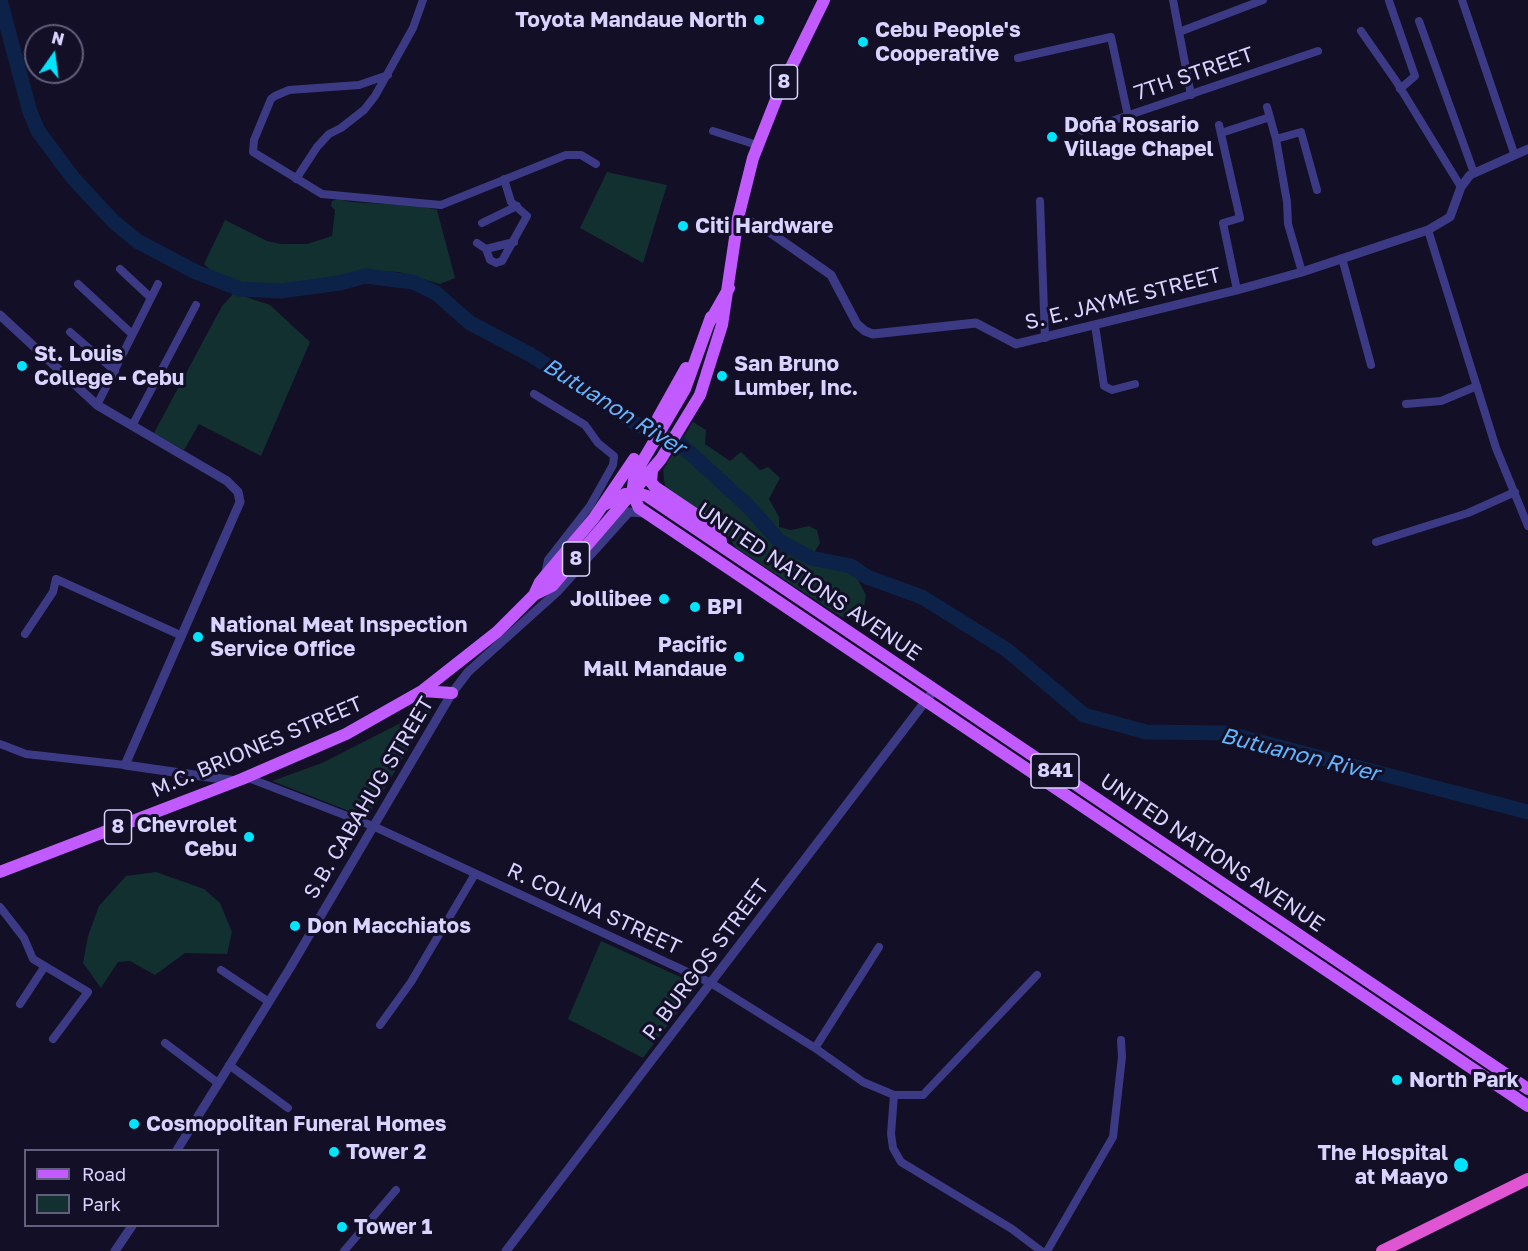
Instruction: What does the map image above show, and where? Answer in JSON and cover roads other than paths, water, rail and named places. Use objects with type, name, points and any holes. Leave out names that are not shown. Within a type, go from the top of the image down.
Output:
[{"type":"highway","points":[[1382,1251],[1528,1179]]},
{"type":"main road","name":"8","points":[[652,471],[687,418],[710,370],[729,288],[738,218],[757,146],[779,92],[824,0]]},
{"type":"main road","name":"8","points":[[602,506],[645,449],[691,375],[711,317],[729,288]]},
{"type":"main road","points":[[645,449],[634,474],[632,493],[636,505],[645,513]]},
{"type":"main road","name":"M.C. BRIONES STREET","points":[[534,595],[552,586],[652,471]]},
{"type":"main road","points":[[652,471],[651,480],[655,487],[700,518],[734,555]]},
{"type":"main road","points":[[602,506],[617,497],[632,493]]},
{"type":"main road","name":"UNITED NATIONS AVENUE","points":[[632,493],[647,496],[1528,1089]]},
{"type":"main road","name":"M.C. BRIONES STREET","points":[[0,872],[241,779],[346,734],[422,691],[497,633],[534,595],[544,577],[602,506]]},
{"type":"main road","name":"UNITED NATIONS AVENUE","points":[[645,513],[1528,1106]]},
{"type":"main road","points":[[422,691],[452,693]]},
{"type":"street","points":[[296,179],[317,147],[329,134],[364,110],[388,75],[413,28],[423,0]]},
{"type":"street","points":[[1173,0],[1191,95]]},
{"type":"street","points":[[1179,33],[1241,4],[1263,0]]},
{"type":"street","points":[[1462,0],[1514,153]]},
{"type":"street","points":[[1389,1],[1415,76],[1400,89]]},
{"type":"street","points":[[1419,21],[1474,173]]},
{"type":"street","points":[[1361,31],[1461,187]]},
{"type":"street","points":[[1018,58],[1111,37],[1128,116]]},
{"type":"street","name":"7TH STREET","points":[[1082,131],[1318,51]]},
{"type":"street","points":[[388,75],[359,85],[289,90],[271,99],[254,140],[253,152],[322,194],[383,198],[441,206],[566,155],[581,155],[596,164]]},
{"type":"street","points":[[1267,107],[1276,139],[1288,224],[1302,272]]},
{"type":"street","points":[[1237,290],[1223,223],[1240,218],[1220,129],[1270,117]]},
{"type":"street","points":[[713,130],[757,146]]},
{"type":"street","points":[[1276,139],[1301,132],[1317,190]]},
{"type":"street","name":"S. E. JAYME STREET","points":[[738,218],[758,224],[831,275],[857,324],[865,331],[873,334],[976,323],[1016,344],[1237,290],[1302,272],[1428,230],[1450,217],[1461,187],[1474,173],[1514,153],[1528,149]]},
{"type":"street","points":[[477,243],[486,249],[490,260],[496,263],[507,255],[527,216],[511,202],[504,179]]},
{"type":"street","points":[[1040,201],[1045,338]]},
{"type":"street","points":[[482,223],[517,206]]},
{"type":"street","points":[[1428,230],[1496,448],[1528,526]]},
{"type":"street","points":[[486,249],[514,242]]},
{"type":"street","points":[[1342,258],[1371,365]]},
{"type":"street","points":[[120,269],[150,297]]},
{"type":"street","points":[[78,284],[132,334]]},
{"type":"street","points":[[97,405],[158,284]]},
{"type":"street","points":[[133,424],[196,304]]},
{"type":"street","points":[[0,315],[97,405],[228,481],[239,496],[240,502],[125,765]]},
{"type":"street","points":[[1095,325],[1104,386],[1112,390],[1135,384]]},
{"type":"street","points":[[70,332],[116,371]]},
{"type":"street","points":[[1406,404],[1441,401],[1477,386]]},
{"type":"street","points":[[534,394],[585,425],[598,443],[614,456],[613,465],[590,506],[549,560],[544,577]]},
{"type":"street","points":[[1376,542],[1468,513],[1515,492]]},
{"type":"street","name":"S.B. CABAHUG STREET","points":[[178,1149],[269,1002],[452,693],[468,672],[557,592],[627,514],[636,511],[645,513]]},
{"type":"street","points":[[26,634],[53,592],[56,579],[180,635]]},
{"type":"street","name":"P. BURGOS STREET","points":[[506,1251],[934,690]]},
{"type":"street","points":[[0,744],[26,754],[241,779]]},
{"type":"street","name":"R. COLINA STREET","points":[[241,779],[373,826],[711,983],[815,1048],[863,1082],[894,1095]]},
{"type":"street","points":[[380,1025],[411,982],[475,874]]},
{"type":"street","points":[[0,906],[24,938],[33,958],[88,992],[53,1040]]},
{"type":"street","points":[[815,1048],[879,947]]},
{"type":"street","points":[[20,1004],[45,966]]},
{"type":"street","points":[[221,970],[269,1002]]},
{"type":"street","points":[[1037,975],[923,1095],[894,1095],[891,1134],[892,1148],[902,1162],[1012,1229],[1041,1251]]},
{"type":"street","points":[[1047,1251],[1113,1137],[1122,1057],[1121,1040]]},
{"type":"street","points":[[165,1043],[218,1083]]},
{"type":"street","points":[[229,1065],[288,1108]]},
{"type":"street","points":[[344,1251],[396,1191]]},
{"type":"street","points":[[115,1251],[131,1227]]},
{"type":"waterway","name":"Butuanon River","points":[[0,0],[30,112],[38,131],[73,178],[113,221],[137,241],[196,272],[240,289],[280,291],[340,283],[365,276],[413,282],[436,293],[470,323],[531,355],[638,425],[678,442],[749,507],[779,541],[811,558],[851,566],[867,577],[922,597],[1007,650],[1084,715],[1146,732],[1226,733],[1528,812]]},
{"type":"place","name":"Toyota Mandaue North","points":[[759,20]]},
{"type":"place","name":"Cebu People's Cooperative","points":[[863,42]]},
{"type":"place","name":"Doña Rosario Village Chapel","points":[[1052,137]]},
{"type":"place","name":"Citi Hardware","points":[[683,226]]},
{"type":"place","name":"St. Louis College - Cebu","points":[[22,366]]},
{"type":"place","name":"San Bruno Lumber, Inc.","points":[[722,376]]},
{"type":"place","name":"Jollibee","points":[[664,599]]},
{"type":"place","name":"BPI","points":[[695,607]]},
{"type":"place","name":"National Meat Inspection Service Office","points":[[198,637]]},
{"type":"place","name":"Pacific Mall Mandaue","points":[[739,657]]},
{"type":"place","name":"Chevrolet Cebu","points":[[249,837]]},
{"type":"place","name":"Don Macchiatos","points":[[295,926]]},
{"type":"place","name":"North Park","points":[[1397,1080]]},
{"type":"place","name":"Cosmopolitan Funeral Homes","points":[[134,1124]]},
{"type":"place","name":"Tower 2","points":[[334,1152]]},
{"type":"place","name":"The Hospital at Maayo","points":[[1461,1165]]},
{"type":"place","name":"Tower 1","points":[[342,1227]]}]
